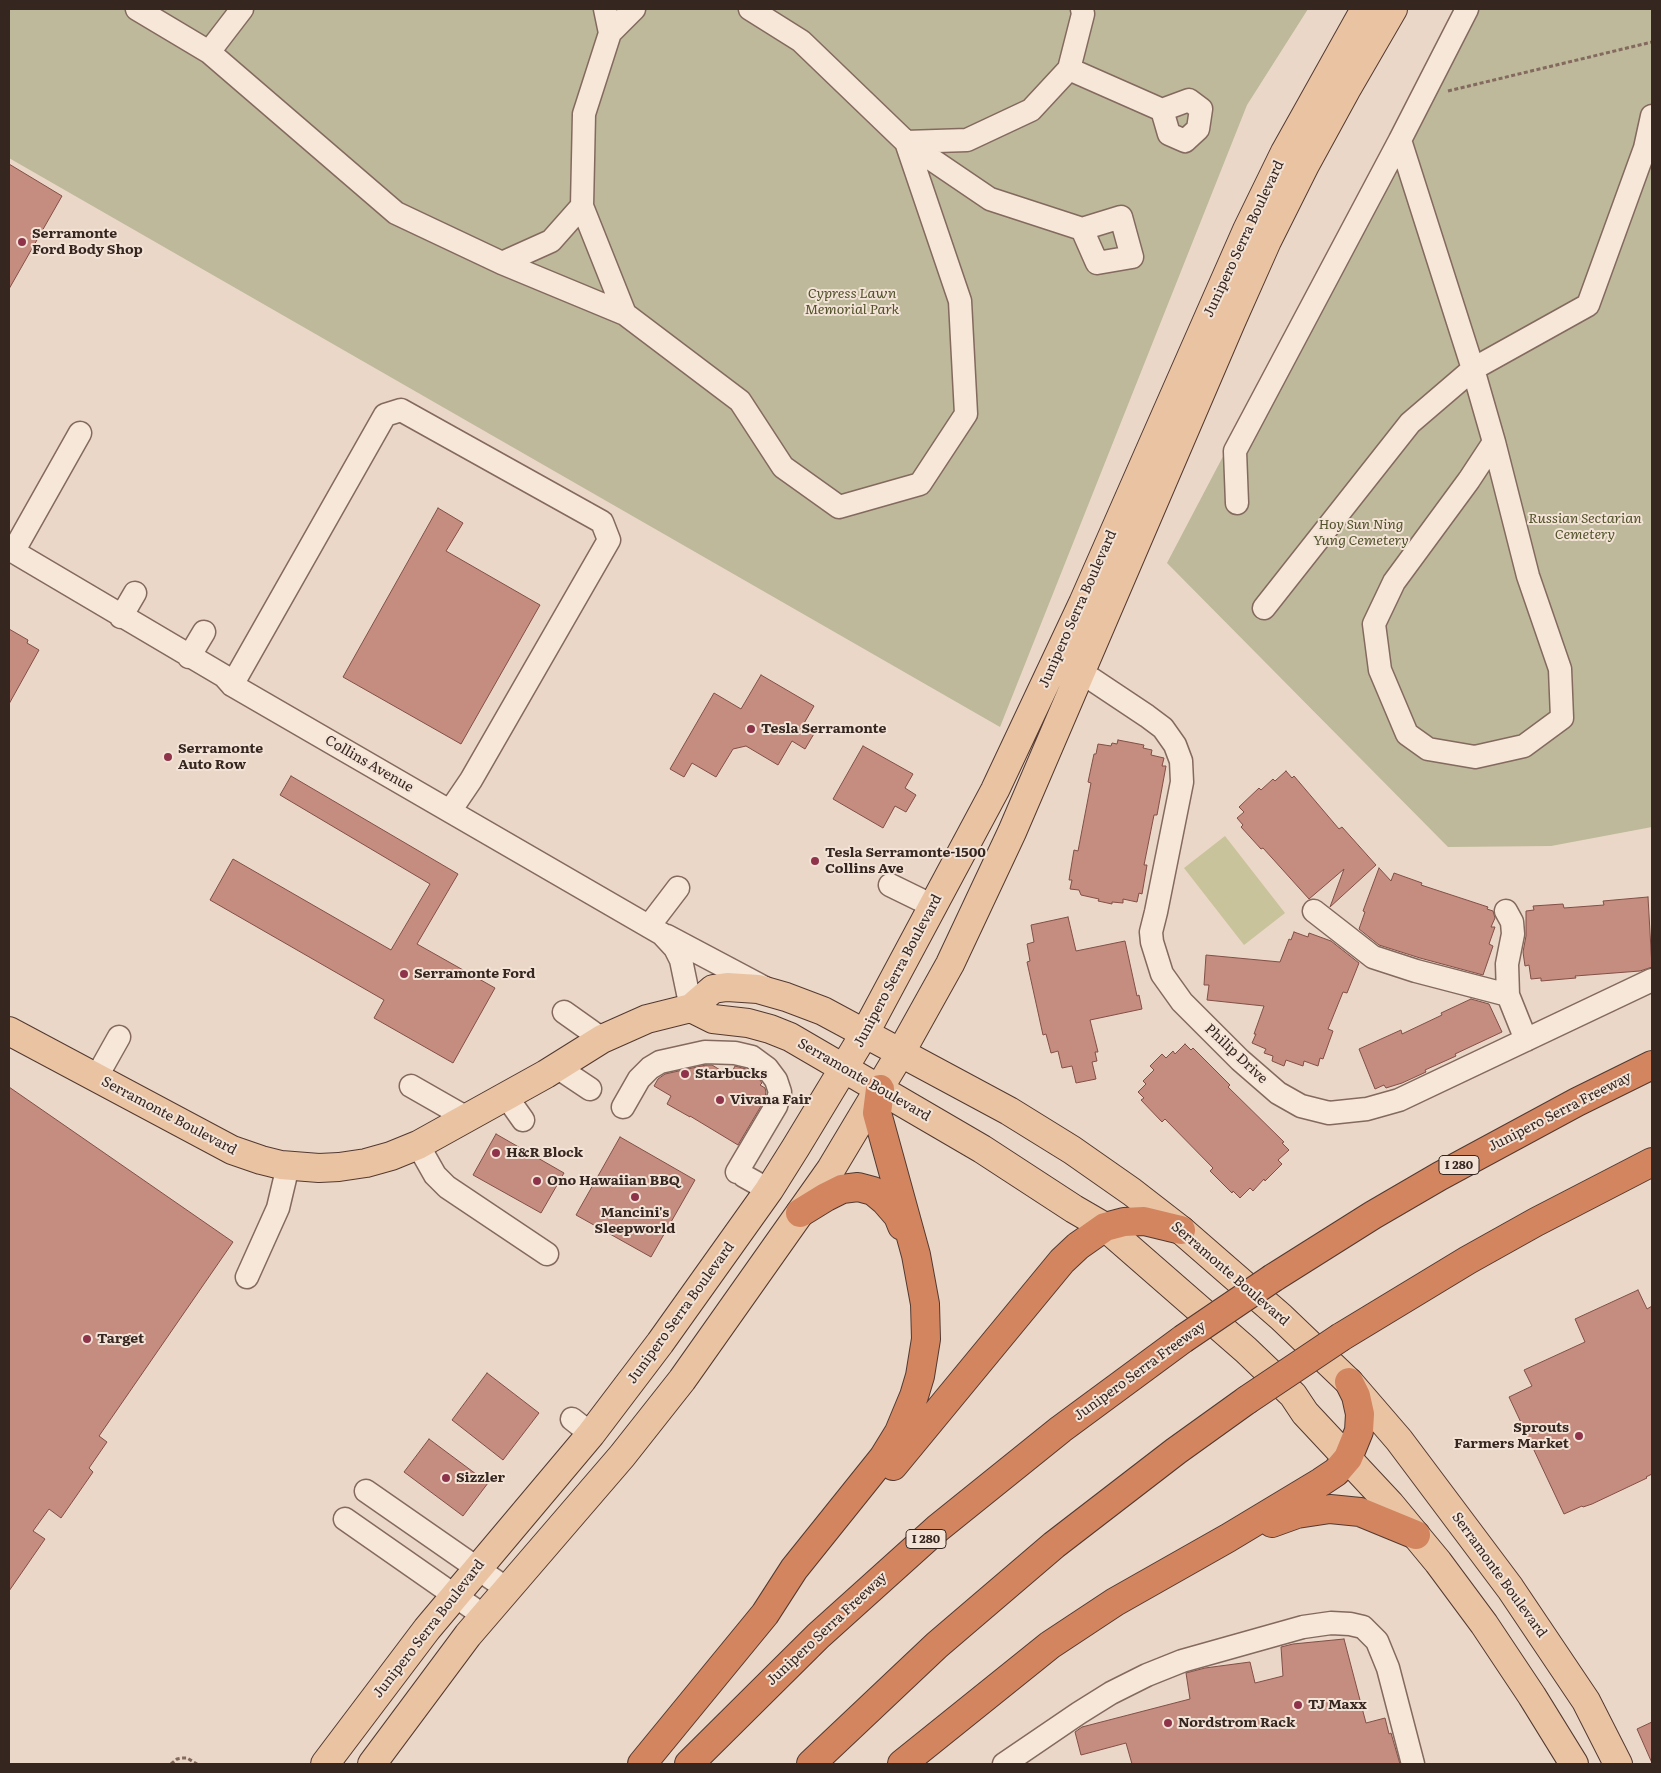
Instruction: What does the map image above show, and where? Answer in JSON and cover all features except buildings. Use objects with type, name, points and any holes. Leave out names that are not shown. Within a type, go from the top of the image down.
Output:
[{"type":"highway","name":"Junipero Serra Freeway","points":[[690,1764],[818,1636],[938,1528],[1061,1429],[1183,1339],[1273,1278],[1365,1220],[1440,1176],[1577,1102],[1652,1065]]},
{"type":"highway","points":[[765,1614],[794,1569],[883,1458],[907,1415],[920,1376],[926,1339],[925,1304],[920,1271],[878,1113],[880,1089]]},
{"type":"highway","points":[[811,1764],[936,1646],[1054,1545],[1176,1451],[1247,1400],[1402,1299],[1502,1241],[1652,1162]]},
{"type":"highway","points":[[800,1214],[842,1189],[858,1187],[873,1190],[898,1216],[909,1239],[920,1271]]},
{"type":"highway","points":[[642,1764],[765,1614],[802,1576],[1062,1261],[1078,1246],[1105,1227],[1124,1222],[1144,1221],[1181,1230]]},
{"type":"highway","points":[[902,1764],[1050,1645],[1116,1602],[1228,1538],[1336,1472],[1348,1458],[1359,1432],[1360,1414],[1356,1396],[1349,1382]]},
{"type":"highway","points":[[1228,1538],[1297,1514],[1330,1509],[1360,1512],[1416,1535]]},
{"type":"main road","name":"Junipero Serra Boulevard","points":[[325,1764],[416,1643],[477,1568],[582,1426],[685,1309],[769,1190],[844,1069],[995,790],[1063,646],[1247,230],[1294,137],[1365,9]]},
{"type":"main road","name":"Junipero Serra Boulevard","points":[[372,1764],[431,1687],[455,1651],[647,1426],[800,1214],[843,1150],[880,1089],[950,964],[979,904],[1267,241],[1305,165],[1393,9]]},
{"type":"main road","name":"Serramonte Boulevard","points":[[10,1034],[224,1147],[261,1160],[288,1166],[320,1168],[358,1165],[391,1156],[418,1145],[557,1067],[602,1039],[647,1018],[691,1008],[707,992],[720,987],[748,988],[777,994],[816,1008],[1009,1111],[1072,1150],[1132,1192],[1181,1230],[1281,1317],[1349,1382],[1399,1440],[1522,1604],[1586,1701],[1618,1764]]},
{"type":"main road","name":"Serramonte Boulevard","points":[[691,1008],[713,1019],[742,1022],[770,1029],[790,1037],[982,1149],[1074,1210],[1105,1227],[1269,1372],[1293,1396],[1305,1413],[1348,1458],[1416,1535],[1484,1624],[1568,1757]]},
{"type":"street","points":[[137,9],[209,52],[396,213],[502,263],[625,314],[740,401],[783,467],[838,507],[920,484],[966,414],[960,301],[906,142]]},
{"type":"street","points":[[209,52],[242,9]]},
{"type":"street","points":[[604,9],[610,33]]},
{"type":"street","points":[[625,314],[582,206],[584,114],[610,33],[634,9]]},
{"type":"street","points":[[750,9],[800,41],[906,142],[990,199],[1082,229]]},
{"type":"street","points":[[906,142],[967,140],[1031,110],[1070,69],[1083,14],[1082,9]]},
{"type":"street","points":[[1237,503],[1235,451],[1423,97],[1467,9]]},
{"type":"street","points":[[1070,69],[1162,110]]},
{"type":"street","points":[[1264,608],[1410,423],[1473,369],[1588,305],[1645,148],[1652,116]]},
{"type":"street","points":[[1400,140],[1473,369],[1494,442],[1528,576],[1560,669],[1562,718],[1524,746],[1475,756],[1428,749],[1406,734],[1380,670],[1374,624],[1394,582],[1470,480],[1494,442]]},
{"type":"street","points":[[502,263],[551,241],[582,206]]},
{"type":"street","points":[[232,685],[385,415],[401,410],[602,522],[608,540],[471,780],[450,811]]},
{"type":"street","points":[[11,551],[80,433]]},
{"type":"street","name":"Collins Avenue","points":[[11,551],[224,676],[232,685],[656,930],[671,943],[681,960],[691,1008]]},
{"type":"street","points":[[121,617],[135,593]]},
{"type":"street","points":[[190,657],[204,632]]},
{"type":"street","name":"Philip Drive","points":[[1081,672],[1163,728],[1175,746],[1181,761],[1182,782],[1151,932],[1152,942],[1162,974],[1182,1002],[1240,1060],[1278,1093],[1302,1106],[1329,1113],[1367,1109],[1399,1100],[1652,980]]},
{"type":"street","points":[[890,885],[933,906]]},
{"type":"street","points":[[678,888],[656,930],[777,994]]},
{"type":"street","points":[[1314,911],[1373,957],[1416,971],[1508,995]]},
{"type":"street","points":[[1506,911],[1512,922],[1513,934],[1507,964],[1508,995],[1526,1040]]},
{"type":"street","points":[[564,1012],[602,1039]]},
{"type":"street","points":[[96,1078],[119,1037]]},
{"type":"street","points":[[623,1107],[639,1079],[650,1068],[660,1062],[704,1052],[735,1053],[752,1058],[767,1068],[776,1080],[780,1092],[776,1106],[740,1174],[769,1190]]},
{"type":"street","points":[[557,1067],[590,1088]]},
{"type":"street","points":[[411,1086],[467,1118]]},
{"type":"street","points":[[506,1096],[523,1120]]},
{"type":"street","points":[[418,1145],[436,1175],[448,1187],[547,1254]]},
{"type":"street","points":[[247,1277],[278,1208],[288,1166]]},
{"type":"street","points":[[366,1491],[507,1589]]},
{"type":"street","points":[[345,1519],[484,1616]]},
{"type":"street","points":[[1004,1764],[1111,1693],[1147,1676],[1182,1661],[1303,1627],[1331,1623],[1363,1627],[1377,1641],[1388,1668],[1413,1764]]},
{"type":"path","points":[[1423,97],[1652,42]]},
{"type":"path","points":[[171,1764],[177,1759],[187,1758],[197,1764]]},
{"type":"shaded area","points":[[1225,836],[1285,913],[1244,945],[1184,868]]},
{"type":"green space","name":"Cypress Lawn Memorial Park","points":[[9,9],[1308,9],[1247,105],[1000,727],[9,158]]},
{"type":"green space","name":"Hoy Sun Ning Yung Cemetery","points":[[1458,9],[1652,9],[1652,827],[1551,846],[1448,847],[1167,563]]},
{"type":"place","name":"Serramonte Ford Body Shop","points":[[22,242]]},
{"type":"place","name":"Tesla Serramonte","points":[[751,729]]},
{"type":"place","name":"Serramonte Auto Row","points":[[168,757]]},
{"type":"place","name":"Tesla Serramonte-1500 Collins Ave","points":[[815,861]]},
{"type":"place","name":"Serramonte Ford","points":[[404,974]]},
{"type":"place","name":"Starbucks","points":[[685,1074]]},
{"type":"place","name":"Vivana Fair","points":[[720,1100]]},
{"type":"place","name":"H&R Block","points":[[496,1153]]},
{"type":"place","name":"Ono Hawaiian BBQ","points":[[537,1181]]},
{"type":"place","name":"Mancini's Sleepworld","points":[[635,1197]]},
{"type":"place","name":"Target","points":[[87,1339]]},
{"type":"place","name":"Sprouts Farmers Market","points":[[1579,1436]]},
{"type":"place","name":"Sizzler","points":[[446,1478]]},
{"type":"place","name":"TJ Maxx","points":[[1298,1705]]},
{"type":"place","name":"Nordstrom Rack","points":[[1168,1723]]},
{"type":"park label","name":"Russian Sectarian Cemetery","points":[[1585,528]]}]
